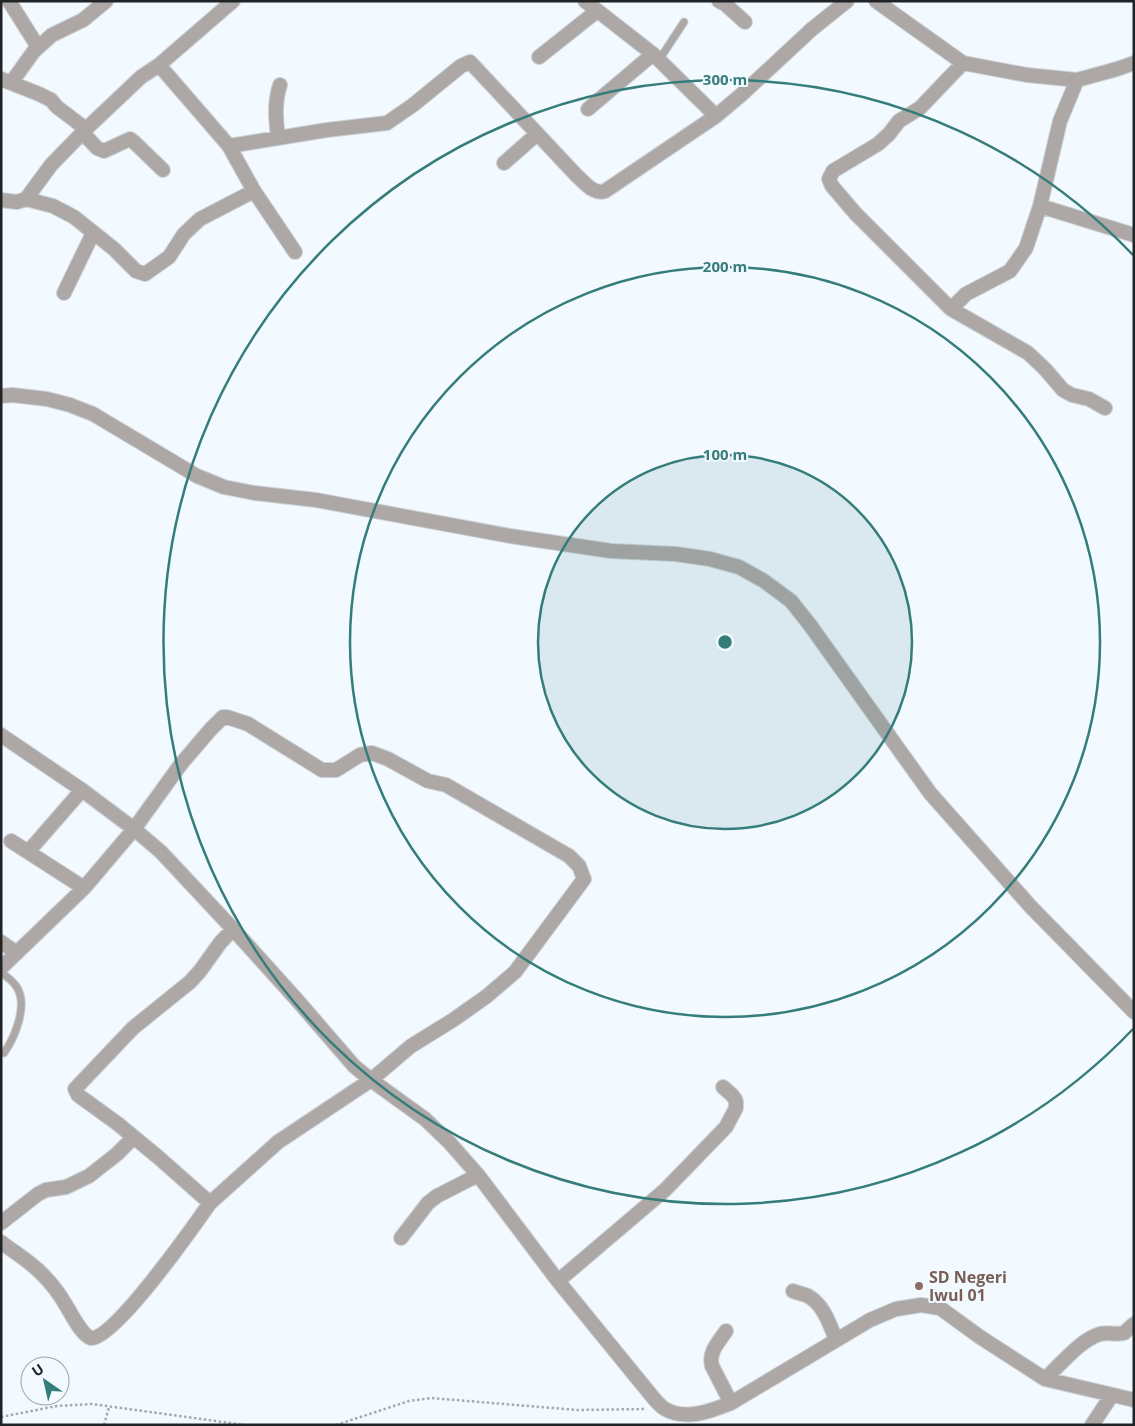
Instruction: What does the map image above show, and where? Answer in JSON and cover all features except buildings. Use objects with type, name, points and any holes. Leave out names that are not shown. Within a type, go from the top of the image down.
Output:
[{"type":"street","points":[[9,1],[38,47]]},
{"type":"street","points":[[106,1],[83,20],[52,35],[6,81],[51,100],[84,131],[97,148],[104,151],[130,139],[162,170]]},
{"type":"street","points":[[26,199],[50,165],[84,131],[141,77],[233,1]]},
{"type":"street","points":[[719,1],[745,22]]},
{"type":"street","points":[[229,146],[386,122],[406,110],[461,66],[470,62],[577,176],[594,191],[605,191],[716,116],[747,90],[812,29],[847,1]]},
{"type":"street","points":[[876,1],[963,63],[1027,75],[1077,80],[1134,63]]},
{"type":"street","points":[[539,57],[592,5],[656,57],[716,116]]},
{"type":"street","points":[[588,109],[656,57]]},
{"type":"street","points":[[963,63],[920,108],[899,121],[878,144],[833,171],[829,180],[855,213],[951,308],[1028,353],[1063,390],[1072,396],[1089,399],[1105,408]]},
{"type":"street","points":[[159,64],[229,146],[254,191],[295,252]]},
{"type":"street","points":[[951,308],[966,294],[1010,271],[1026,248],[1040,206],[1060,121],[1077,80]]},
{"type":"street","points":[[278,138],[276,101],[280,85]]},
{"type":"street","points":[[504,163],[537,134]]},
{"type":"street","points":[[1,200],[17,202],[26,199],[52,206],[74,218],[114,249],[136,271],[145,274],[169,257],[184,234],[200,220],[254,191]]},
{"type":"street","points":[[1040,206],[1134,235]]},
{"type":"street","points":[[64,293],[93,233]]},
{"type":"street","points":[[1,396],[12,395],[47,399],[94,414],[197,476],[224,487],[254,493],[316,500],[510,536],[611,551],[676,554],[710,559],[739,568],[764,581],[791,601],[930,793],[1031,907],[1134,1012]]},
{"type":"street","points":[[1,968],[84,888],[134,829],[182,764],[220,719],[228,717],[248,724],[322,770],[336,770],[360,754],[372,753],[388,759],[428,780],[446,784],[553,846],[574,861],[581,869],[584,879],[514,972],[487,996],[454,1020],[411,1046],[371,1080],[278,1142],[210,1203],[138,1299],[103,1335],[90,1338],[84,1333],[64,1301],[43,1275],[1,1242]]},
{"type":"street","points":[[1,735],[82,790],[161,852],[233,929],[354,1066],[425,1119],[449,1142],[478,1175],[558,1281],[664,1409],[681,1414],[695,1414],[718,1408],[732,1402],[870,1320],[896,1309],[920,1304],[940,1308],[1045,1380],[1134,1400]]},
{"type":"street","points":[[28,852],[82,790]]},
{"type":"street","points":[[11,841],[84,888]]},
{"type":"street","points":[[210,1203],[134,1137],[78,1095],[75,1092],[75,1088],[133,1028],[200,972],[220,943],[233,929]]},
{"type":"street","points":[[1,942],[17,953]]},
{"type":"street","points":[[558,1281],[665,1190],[726,1126],[736,1108],[736,1102],[732,1094],[723,1087]]},
{"type":"street","points":[[1,1224],[38,1194],[46,1190],[66,1187],[89,1176],[112,1159],[134,1137]]},
{"type":"street","points":[[401,1238],[428,1203],[437,1196],[478,1175]]},
{"type":"street","points":[[793,1291],[809,1296],[816,1303],[827,1317],[836,1340]]},
{"type":"street","points":[[1045,1380],[1087,1340],[1107,1333],[1124,1334],[1134,1324]]},
{"type":"street","points":[[726,1331],[712,1353],[710,1360],[732,1402]]},
{"type":"street","points":[[1092,1425],[1112,1395]]},
{"type":"lane","points":[[656,57],[684,22]]},
{"type":"lane","points":[[1,973],[17,987],[21,1007],[13,1038],[4,1053]]},
{"type":"path","points":[[336,1425],[409,1402],[431,1398],[577,1410],[664,1409]]},
{"type":"path","points":[[1,1417],[57,1406],[92,1404],[245,1425]]},
{"type":"path","points":[[104,1425],[109,1407]]},
{"type":"place","name":"SD Negeri Iwul 01","points":[[919,1286]]}]
